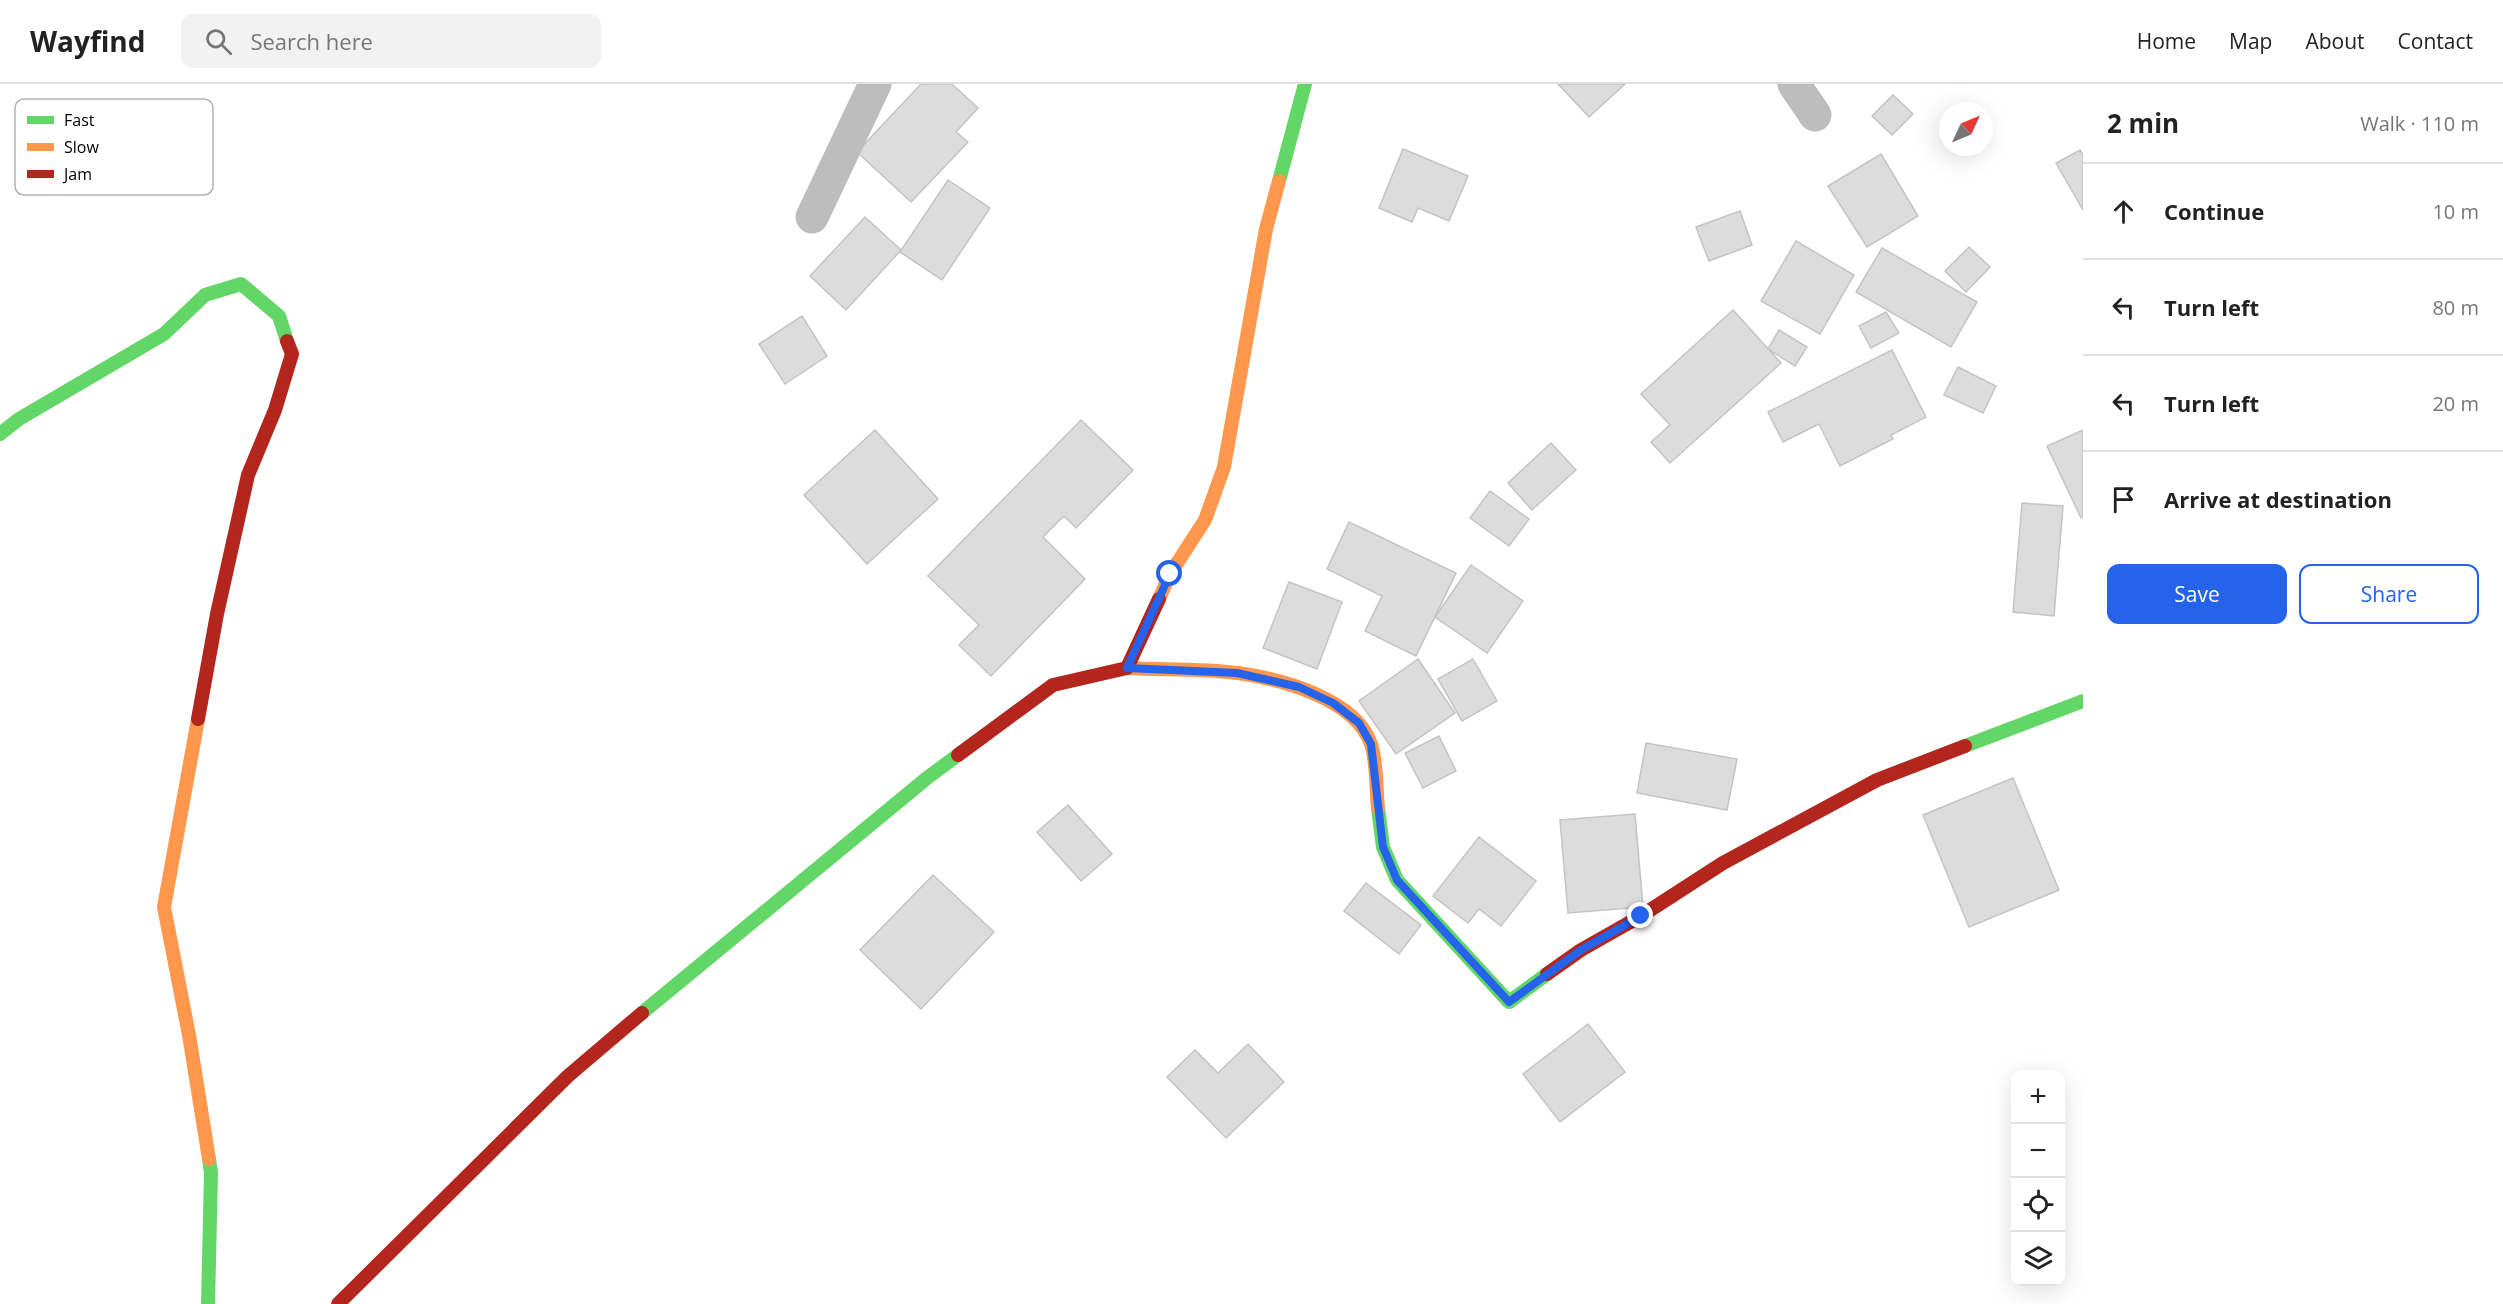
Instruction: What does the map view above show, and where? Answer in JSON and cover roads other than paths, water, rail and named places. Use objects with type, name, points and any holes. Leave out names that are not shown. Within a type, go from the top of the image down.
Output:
[{"type":"street","points":[[812,217],[875,84]]},
{"type":"street","points":[[1127,668],[1170,574],[1204,520],[1224,467],[1266,229],[1305,84]]},
{"type":"street","points":[[1794,84],[1815,115]]},
{"type":"street","points":[[0,434],[19,419],[164,334],[205,295],[241,284],[279,316],[292,354],[275,410],[248,475],[217,614],[164,907],[189,1035],[211,1173],[208,1304]]},
{"type":"street","points":[[338,1304],[568,1076],[927,778],[1053,685],[1127,668],[1237,673],[1299,687],[1333,703],[1359,723],[1371,744],[1383,847],[1397,880],[1509,1002],[1581,950],[1641,916],[1723,863],[1876,780],[2083,701]]}]
